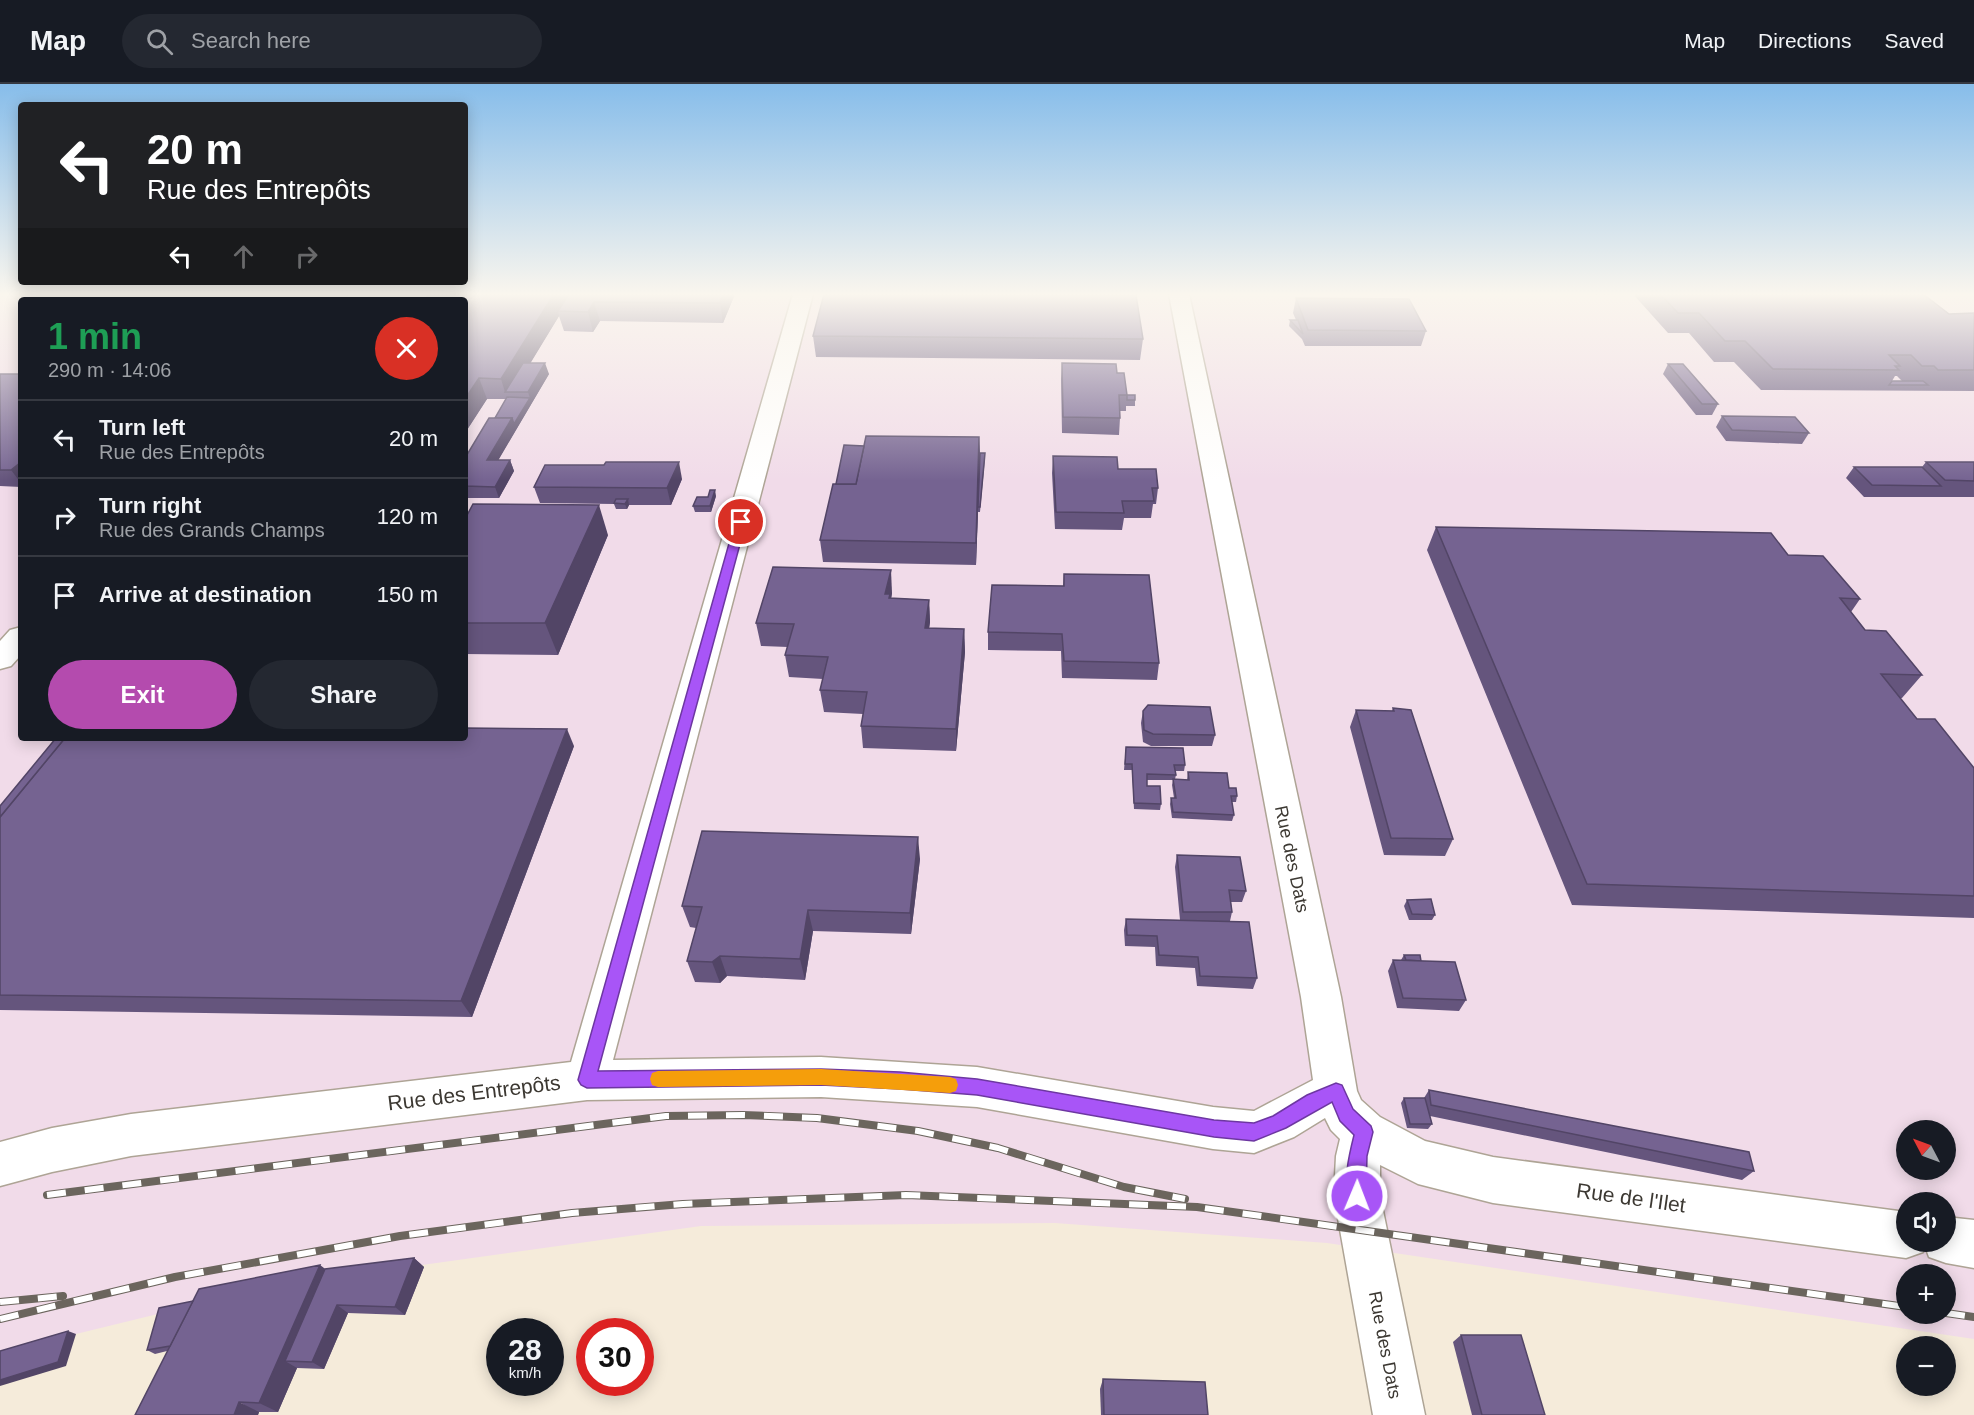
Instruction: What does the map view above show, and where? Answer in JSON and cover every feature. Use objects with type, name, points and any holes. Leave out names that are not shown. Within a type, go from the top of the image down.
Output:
[{"type":"street","points":[[587,1080],[786,356]]},
{"type":"street","name":"Rue des Dats","points":[[1192,356],[1321,997],[1336,1091],[1346,1115],[1364,1132],[1358,1156],[1357,1196],[1399,1415]]},
{"type":"street","points":[[0,659],[18,640]]},
{"type":"street","name":"Rue des Entrepôts","points":[[0,1164],[52,1150],[131,1136],[587,1080],[821,1077],[977,1087],[1214,1128],[1254,1132],[1279,1122],[1336,1091]]},
{"type":"street","name":"Rue de l'Ilet","points":[[1364,1132],[1418,1162],[1493,1180],[1896,1234]]},
{"type":"street","points":[[1956,1241],[1974,1244]]},
{"type":"shaded area","points":[[0,356],[18,356],[18,741],[468,741],[468,356],[1974,356],[1974,1339],[1327,1243],[1055,1223],[701,1226],[336,1277],[166,1312],[76,1334],[0,1357]]},
{"type":"building","points":[[468,356],[515,356],[501,379],[479,378],[468,394]]},
{"type":"building","points":[[1760,356],[1890,356],[1900,366],[1895,366],[1899,370],[1773,369]]},
{"type":"building","points":[[1912,356],[1974,356],[1974,370],[1938,370],[1934,366],[1922,366]]},
{"type":"building","points":[[523,363],[545,363],[528,392],[505,392]]},
{"type":"building","points":[[1062,363],[1116,364],[1117,373],[1124,373],[1127,395],[1119,395],[1120,418],[1063,417]]},
{"type":"building","points":[[1668,364],[1683,364],[1718,404],[1702,404]]},
{"type":"building","points":[[0,374],[18,374],[18,464],[11,470],[0,470]]},
{"type":"building","points":[[1892,381],[1923,381],[1928,385],[1889,385]]},
{"type":"building","points":[[1127,395],[1135,395],[1135,400],[1127,400]]},
{"type":"building","points":[[507,397],[530,398],[514,424],[512,418],[495,418]]},
{"type":"building","points":[[1722,416],[1795,417],[1809,433],[1732,430]]},
{"type":"building","points":[[489,418],[512,418],[487,460],[510,460],[495,487],[468,486],[468,453]]},
{"type":"building","points":[[866,436],[979,437],[976,543],[820,540],[833,484],[856,484]]},
{"type":"building","points":[[844,445],[864,446],[856,484],[836,484]]},
{"type":"building","points":[[980,453],[985,453],[980,507],[978,507]]},
{"type":"building","points":[[1053,456],[1117,457],[1118,469],[1156,469],[1158,488],[1152,488],[1154,501],[1122,501],[1124,513],[1056,512]]},
{"type":"building","points":[[606,462],[679,462],[667,488],[534,487],[545,465],[604,465]]},
{"type":"building","points":[[1926,462],[1974,462],[1974,481],[1945,480]]},
{"type":"building","points":[[1854,467],[1922,467],[1941,486],[1872,485]]},
{"type":"building","points":[[710,490],[715,490],[710,506],[693,506],[697,497],[708,497]]},
{"type":"building","points":[[616,499],[628,499],[625,504],[614,503]]},
{"type":"building","points":[[473,504],[599,505],[545,623],[468,623],[468,513]]},
{"type":"building","points":[[1436,527],[1771,533],[1788,555],[1823,556],[1860,599],[1840,598],[1865,630],[1886,631],[1922,675],[1881,674],[1917,719],[1935,719],[1974,768],[1974,896],[1587,884]]},
{"type":"building","points":[[773,567],[891,570],[885,594],[890,594],[889,598],[929,600],[925,628],[964,629],[956,729],[861,726],[867,692],[820,690],[828,657],[785,655],[794,624],[756,623]]},
{"type":"building","points":[[1064,574],[1149,575],[1159,663],[1064,661],[1062,634],[988,632],[992,585],[1064,586]]},
{"type":"building","points":[[1148,705],[1210,707],[1215,735],[1153,734],[1144,730],[1143,711]]},
{"type":"building","points":[[1393,708],[1411,710],[1453,839],[1391,838],[1356,710],[1394,711]]},
{"type":"building","points":[[468,728],[567,729],[461,1001],[0,995],[0,817],[63,741],[468,741]]},
{"type":"building","points":[[54,741],[63,741],[0,817],[0,806]]},
{"type":"building","points":[[1126,747],[1183,748],[1185,765],[1174,765],[1176,775],[1147,774],[1147,786],[1160,786],[1161,804],[1134,803],[1132,764],[1125,764]]},
{"type":"building","points":[[1188,772],[1227,773],[1229,788],[1236,788],[1237,796],[1231,796],[1234,815],[1173,812],[1171,798],[1176,798],[1173,779],[1189,780]]},
{"type":"building","points":[[702,831],[918,837],[910,913],[808,910],[800,959],[720,956],[712,962],[687,961],[702,907],[682,906]]},
{"type":"building","points":[[1177,855],[1240,857],[1246,891],[1229,890],[1232,912],[1183,912]]},
{"type":"building","points":[[1431,899],[1435,915],[1412,914],[1407,900]]},
{"type":"building","points":[[1126,919],[1249,922],[1257,978],[1200,976],[1198,957],[1159,955],[1157,936],[1127,935]]},
{"type":"building","points":[[1404,955],[1420,955],[1421,961],[1406,960]]},
{"type":"building","points":[[1393,960],[1455,962],[1466,1000],[1403,998]]},
{"type":"building","points":[[1429,1090],[1749,1152],[1754,1171],[1431,1105]]},
{"type":"building","points":[[1404,1098],[1425,1098],[1432,1124],[1410,1124]]},
{"type":"building","points":[[414,1258],[395,1307],[337,1305],[312,1362],[285,1361],[325,1269]]},
{"type":"building","points":[[320,1265],[259,1403],[239,1402],[234,1415],[135,1415],[199,1289]]},
{"type":"building","points":[[193,1301],[170,1346],[147,1350],[159,1308]]},
{"type":"building","points":[[68,1331],[58,1362],[0,1380],[0,1351]]},
{"type":"building","points":[[1461,1335],[1521,1335],[1545,1415],[1482,1415]]},
{"type":"building","points":[[1103,1379],[1205,1382],[1208,1415],[1104,1415]]},
{"type":"railway","points":[[47,1195],[666,1116],[743,1115],[817,1118],[918,1131],[998,1148],[1124,1187],[1185,1199]]},
{"type":"railway","points":[[0,1319],[175,1277],[400,1236],[572,1213],[683,1204],[906,1195],[1197,1207],[1896,1306]]},
{"type":"railway","points":[[0,1302],[63,1296]]},
{"type":"railway","points":[[1956,1314],[1974,1317]]},
{"type":"slow traffic","points":[[658,1079],[821,1077],[950,1085]]},
{"type":"route","points":[[741,522],[587,1080],[821,1077],[977,1087],[1214,1128],[1254,1132],[1279,1122],[1336,1091],[1346,1115],[1364,1132],[1358,1156],[1357,1196]]}]
